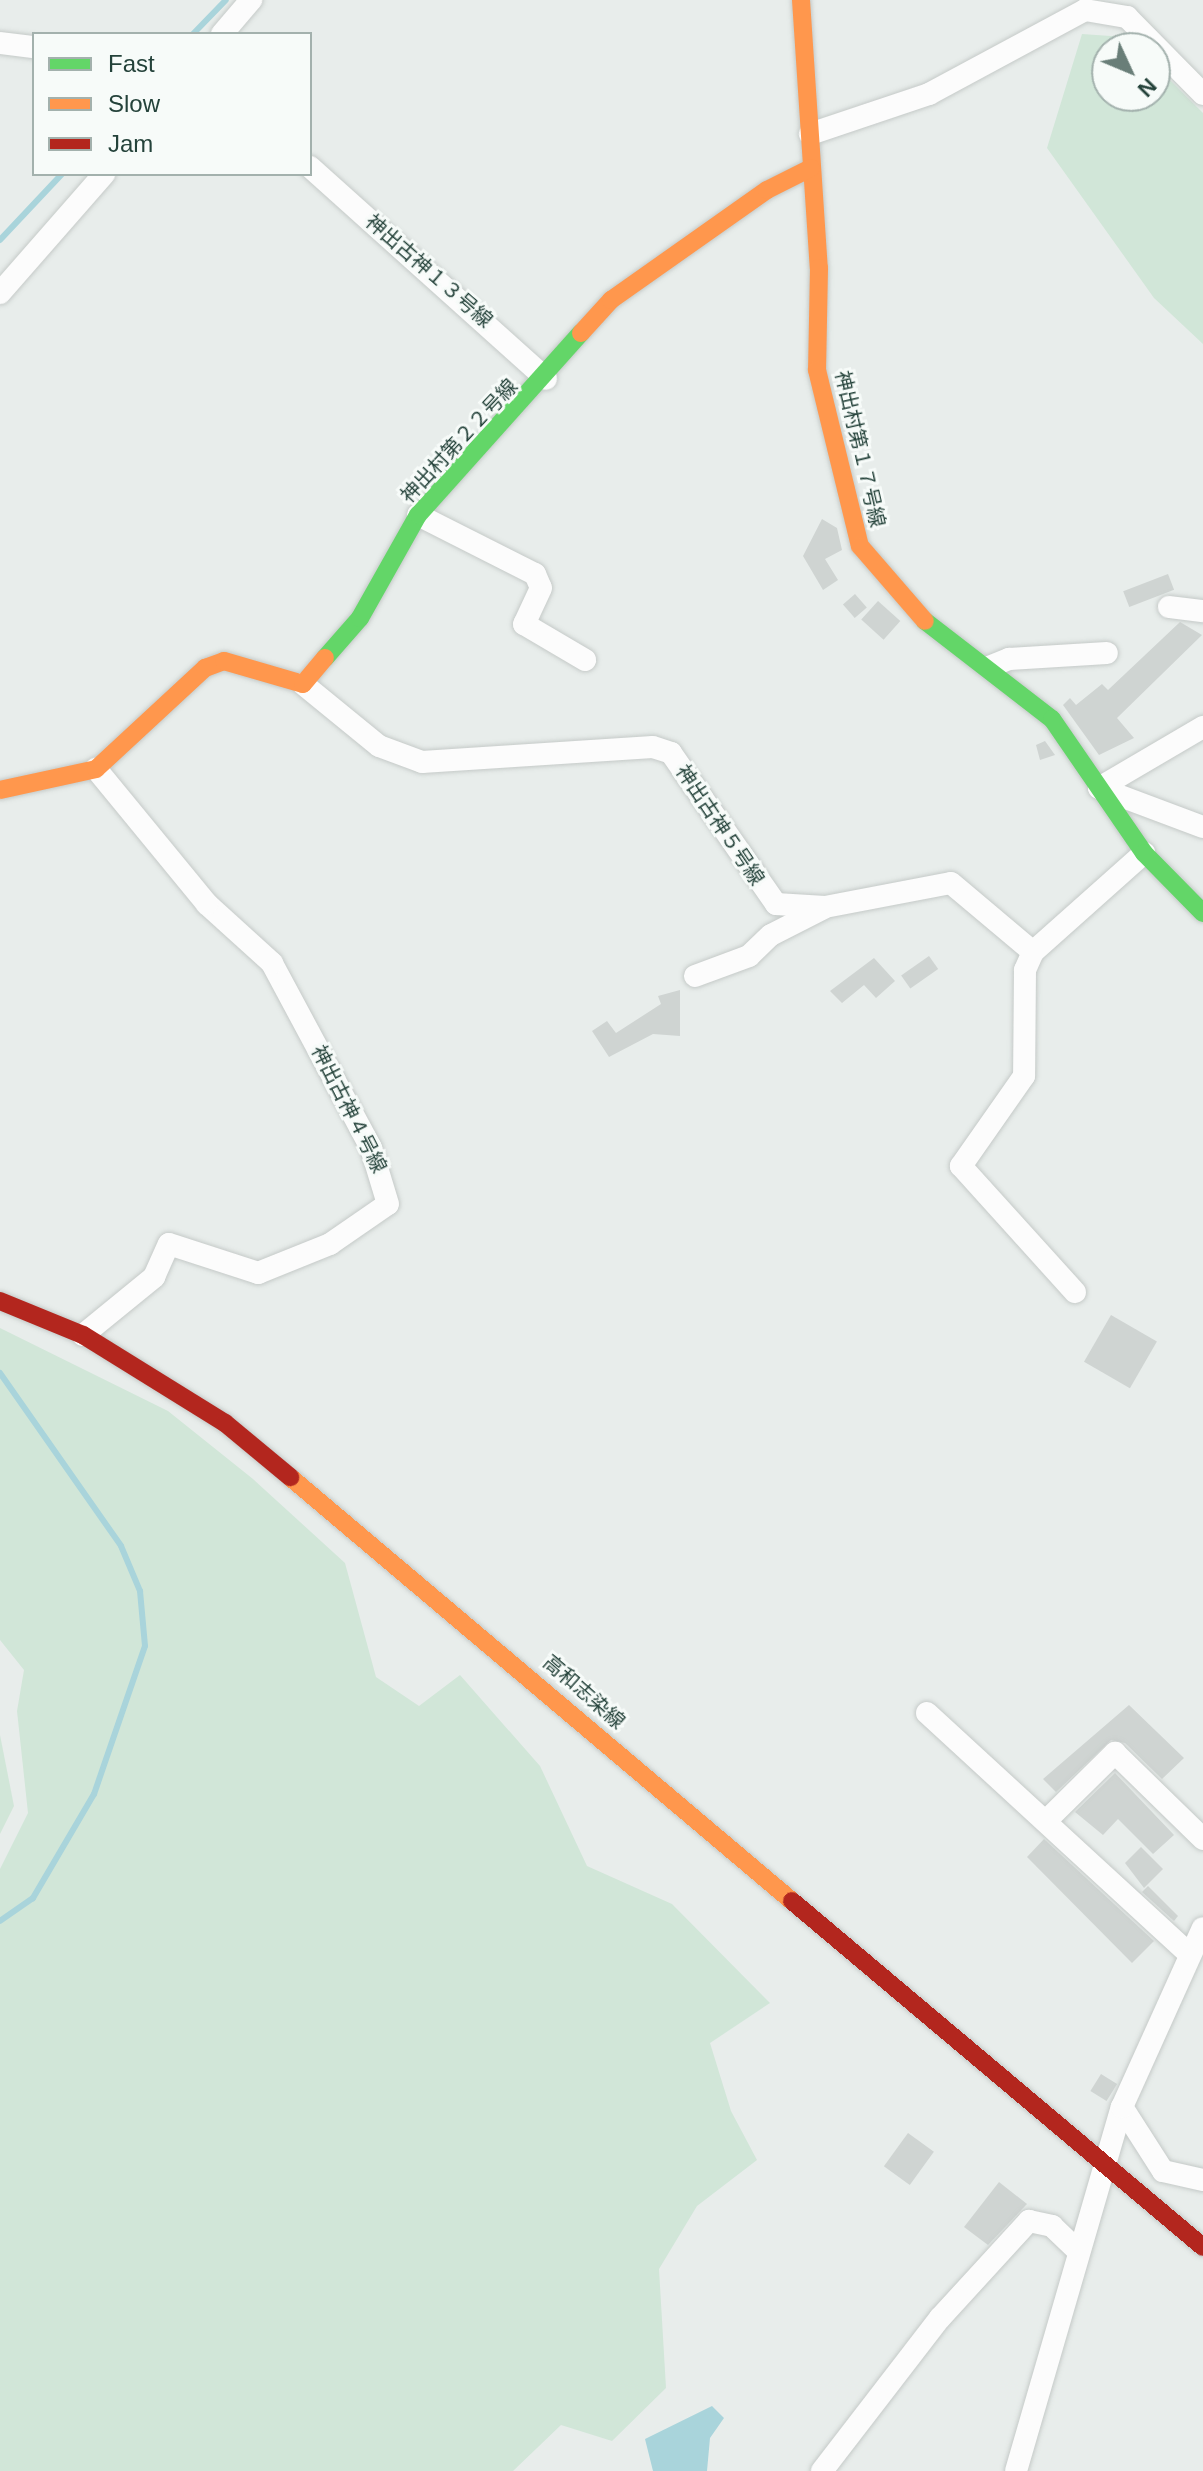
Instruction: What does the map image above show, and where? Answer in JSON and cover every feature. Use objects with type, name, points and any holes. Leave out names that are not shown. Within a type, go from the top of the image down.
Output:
[{"type":"street","points":[[224,32],[251,0]]},
{"type":"street","name":"神出村第１７号線","points":[[801,0],[810,134],[817,370],[860,546],[887,584],[959,653],[989,667],[1052,719],[1144,853],[1203,913]]},
{"type":"street","points":[[810,134],[929,94],[1082,5],[1127,17],[1203,94]]},
{"type":"street","points":[[0,43],[32,47]]},
{"type":"street","name":"神出村第２２号線","points":[[303,684],[360,618],[418,515],[546,379],[611,300],[811,168]]},
{"type":"street","name":"神出古神１３号線","points":[[312,169],[546,379]]},
{"type":"street","points":[[0,293],[102,176]]},
{"type":"street","points":[[418,515],[535,574],[541,588],[524,624],[585,660]]},
{"type":"street","points":[[1169,607],[1203,611]]},
{"type":"street","points":[[989,667],[1009,659],[1107,653]]},
{"type":"street","points":[[0,790],[96,769],[205,668],[224,661],[303,684]]},
{"type":"street","name":"神出古神５号線","points":[[303,684],[379,746],[422,762],[653,747],[671,753],[776,904],[825,907],[951,883],[1033,952]]},
{"type":"street","points":[[1099,788],[1203,727]]},
{"type":"street","name":"神出古神４号線","points":[[83,1335],[154,1277],[169,1244],[258,1273],[330,1244],[388,1204],[371,1148],[272,963],[207,904],[96,769]]},
{"type":"street","points":[[1099,788],[1203,827]]},
{"type":"street","points":[[1075,1292],[961,1166],[1024,1076],[1025,970],[1033,952],[1144,853]]},
{"type":"street","points":[[695,976],[749,956],[771,935],[825,907]]},
{"type":"street","name":"高和志染線","points":[[0,1301],[83,1335],[225,1423],[1203,2247]]},
{"type":"street","points":[[927,1713],[1049,1818],[1189,1954]]},
{"type":"street","points":[[1049,1818],[1115,1753],[1203,1839]]},
{"type":"street","points":[[1016,2471],[1122,2107],[1203,1928]]},
{"type":"street","points":[[1122,2107],[1163,2171],[1203,2180]]},
{"type":"street","points":[[822,2471],[940,2318],[1029,2221],[1052,2226],[1079,2252]]},
{"type":"green space","points":[[1082,34],[1091,35],[1091,112],[1171,112],[1171,81],[1203,113],[1203,344],[1154,298],[1047,148]]},
{"type":"green space","points":[[0,1328],[168,1411],[253,1479],[345,1563],[376,1677],[419,1706],[460,1675],[540,1766],[587,1866],[672,1904],[770,2003],[710,2043],[731,2111],[757,2160],[697,2206],[659,2269],[666,2388],[612,2441],[561,2425],[513,2471],[0,2471],[0,1869],[28,1813],[17,1711],[24,1670],[0,1640]]},
{"type":"green space","points":[[0,1735],[14,1806],[0,1834]]},
{"type":"water","points":[[712,2406],[724,2418],[710,2438],[707,2471],[653,2471],[645,2439]]},
{"type":"building","points":[[822,519],[837,528],[842,550],[825,559],[838,580],[823,590],[803,556]]},
{"type":"building","points":[[1168,574],[1174,590],[1129,607],[1123,591]]},
{"type":"building","points":[[855,594],[867,608],[855,618],[843,604]]},
{"type":"building","points":[[878,601],[900,621],[884,640],[861,620]]},
{"type":"building","points":[[1180,622],[1202,635],[1117,718],[1134,738],[1099,755],[1063,705],[1070,698],[1076,705],[1102,684],[1108,690]]},
{"type":"building","points":[[1045,741],[1055,755],[1040,760],[1036,745]]},
{"type":"building","points":[[929,956],[938,969],[910,989],[901,976]]},
{"type":"building","points":[[874,958],[895,981],[876,998],[864,985],[842,1003],[830,991]]},
{"type":"building","points":[[680,990],[680,1036],[653,1034],[609,1057],[592,1031],[607,1021],[616,1033],[661,1004],[658,996]]},
{"type":"building","points":[[1111,1315],[1157,1342],[1130,1388],[1084,1362]]},
{"type":"building","points":[[1129,1705],[1184,1758],[1162,1779],[1125,1743],[1111,1740],[1056,1792],[1043,1779]]},
{"type":"building","points":[[1115,1773],[1174,1835],[1153,1854],[1118,1819],[1103,1835],[1075,1812]]},
{"type":"building","points":[[1044,1839],[1154,1941],[1132,1963],[1027,1857]]},
{"type":"building","points":[[1141,1847],[1163,1869],[1144,1888],[1125,1863]]},
{"type":"building","points":[[1148,1886],[1178,1916],[1174,1921],[1142,1892]]},
{"type":"building","points":[[1101,2074],[1117,2084],[1107,2101],[1090,2091]]},
{"type":"building","points":[[908,2133],[934,2152],[910,2185],[884,2166]]},
{"type":"building","points":[[999,2182],[1027,2204],[988,2245],[964,2227]]},
{"type":"waterway","points":[[195,32],[226,0]]},
{"type":"waterway","points":[[0,240],[60,176]]},
{"type":"waterway","points":[[0,1373],[121,1546],[140,1591],[145,1646],[94,1794],[33,1898],[0,1921]]},
{"type":"traffic: fast","points":[[325,658],[360,618],[418,515],[581,333]]},
{"type":"traffic: fast","points":[[925,621],[1052,719],[1144,853],[1203,913]]},
{"type":"traffic: slow","points":[[801,0],[819,268],[817,370],[860,546],[925,621]]},
{"type":"traffic: slow","points":[[581,333],[611,300],[767,190],[811,168]]},
{"type":"traffic: slow","points":[[0,790],[96,769],[205,668],[224,661],[303,684],[325,658]]},
{"type":"traffic: slow","points":[[290,1477],[792,1901]]},
{"type":"traffic: jam","points":[[0,1301],[83,1335],[225,1423],[290,1477]]},
{"type":"traffic: jam","points":[[792,1901],[1203,2247]]}]
